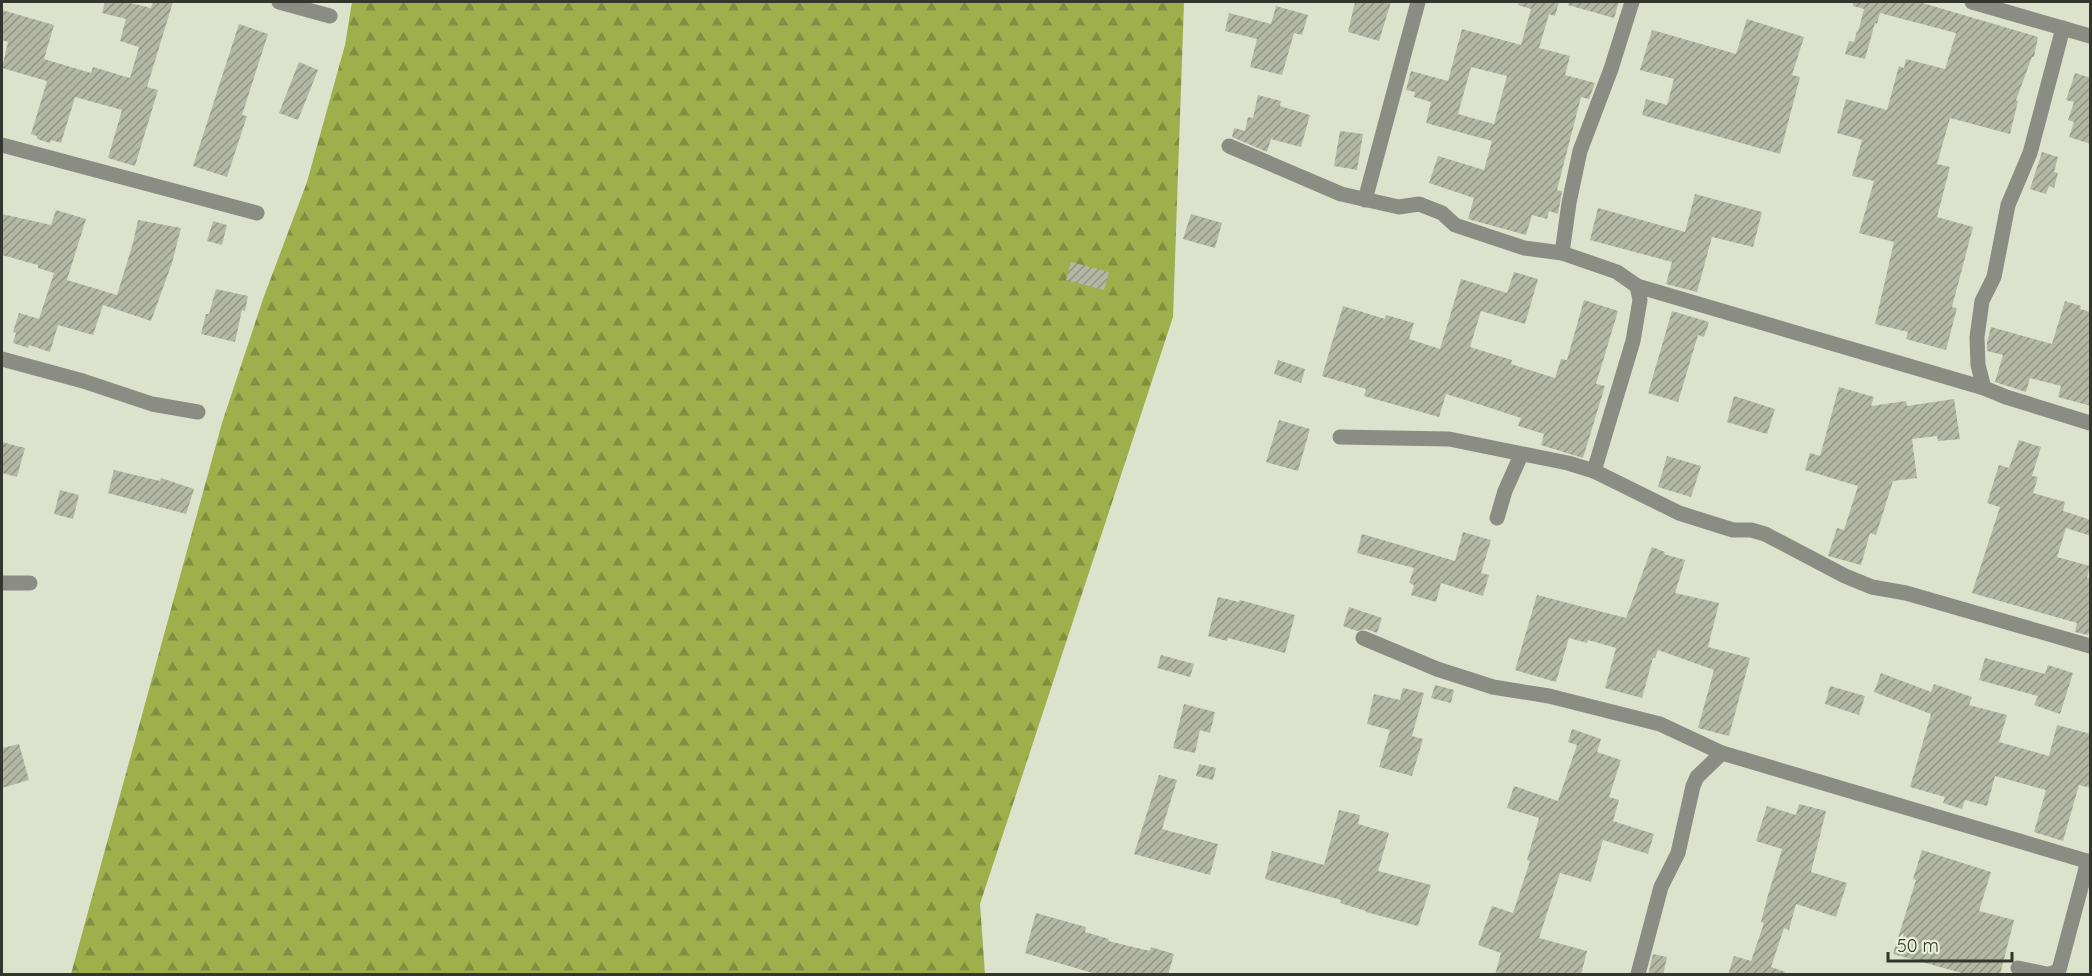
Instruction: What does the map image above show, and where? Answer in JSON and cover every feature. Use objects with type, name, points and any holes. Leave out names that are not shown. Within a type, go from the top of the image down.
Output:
[{"type":"street","points":[[279,2],[330,16]]},
{"type":"street","points":[[1365,200],[1418,2]]},
{"type":"street","points":[[1562,254],[1569,203],[1580,151],[1611,69],[1632,2]]},
{"type":"street","points":[[1972,2],[1989,4],[2091,36]]},
{"type":"street","points":[[1984,388],[1978,365],[1977,337],[1982,301],[1994,277],[2008,205],[2030,153],[2063,28]]},
{"type":"street","points":[[2,145],[257,213]]},
{"type":"street","points":[[1229,146],[1341,194],[1400,207],[1419,204],[1442,213],[1455,225],[1524,248],[1562,254],[1617,272],[1637,286],[1984,388],[2091,423]]},
{"type":"street","points":[[1594,471],[1634,340],[1640,300],[1637,286]]},
{"type":"street","points":[[2,359],[83,381],[152,404],[198,412]]},
{"type":"street","points":[[1340,437],[1449,439],[1568,463],[1594,471],[1679,513],[1733,530],[1751,530],[1765,534],[1845,576],[1872,587],[1906,593],[2091,646]]},
{"type":"street","points":[[1497,518],[1505,491],[1521,455]]},
{"type":"street","points":[[2,583],[30,583]]},
{"type":"street","points":[[1363,638],[1437,669],[1493,687],[1549,696],[1660,724],[1722,753],[2089,861],[2053,974],[2018,968]]},
{"type":"street","points":[[1638,975],[1661,887],[1678,853],[1693,786],[1702,771],[1722,753]]},
{"type":"green space","points":[[352,2],[1184,2],[1173,317],[980,904],[985,974],[71,974],[222,423],[263,299],[307,182],[345,45]]},
{"type":"building","points":[[105,2],[126,2],[151,8],[153,2],[173,2],[147,87],[158,90],[135,166],[108,158],[122,110],[75,97],[61,143],[51,140],[50,143],[37,139],[37,136],[31,134],[47,81],[2,68],[8,42],[2,40],[2,10],[54,25],[44,59],[91,73],[93,67],[130,78],[139,47],[120,41],[126,19],[102,13]]},
{"type":"building","points":[[1355,2],[1391,2],[1379,41],[1348,32]]},
{"type":"building","points":[[1519,2],[1559,2],[1555,16],[1549,14],[1539,48],[1570,56],[1565,75],[1595,83],[1589,99],[1581,97],[1557,190],[1562,191],[1558,214],[1549,211],[1547,219],[1532,215],[1526,235],[1468,219],[1474,198],[1429,183],[1438,156],[1484,170],[1492,141],[1426,123],[1431,102],[1414,97],[1415,92],[1406,90],[1411,71],[1448,81],[1462,29],[1521,45],[1531,9],[1518,5]],"holes":[[[1471,67],[1507,76],[1494,124],[1458,114]]]},
{"type":"building","points":[[1569,2],[1619,2],[1614,18],[1568,5]]},
{"type":"building","points":[[1853,2],[1919,2],[2038,37],[2034,57],[2032,57],[2016,100],[2018,101],[2010,134],[1950,118],[1937,164],[1950,167],[1937,217],[1973,227],[1952,307],[1957,308],[1946,350],[1906,339],[1908,332],[1875,324],[1894,242],[1859,233],[1874,181],[1852,176],[1862,140],[1837,133],[1846,99],[1887,110],[1899,66],[1904,68],[1906,59],[1945,69],[1956,33],[1880,13],[1865,59],[1845,54],[1849,41],[1854,42],[1864,9],[1853,6]]},
{"type":"building","points":[[1276,6],[1308,15],[1302,35],[1294,33],[1282,75],[1250,67],[1257,39],[1225,31],[1229,13],[1271,24]]},
{"type":"building","points":[[1747,19],[1804,37],[1792,75],[1800,77],[1780,154],[1642,115],[1646,99],[1667,105],[1674,79],[1640,70],[1652,30],[1736,54]]},
{"type":"building","points":[[239,24],[268,34],[242,115],[247,116],[227,177],[193,166]]},
{"type":"building","points":[[299,62],[318,70],[298,120],[279,113]]},
{"type":"building","points":[[2075,73],[2091,78],[2091,144],[2069,137],[2074,122],[2068,120],[2074,102],[2066,100]]},
{"type":"building","points":[[1258,95],[1281,101],[1280,106],[1310,115],[1301,147],[1271,139],[1267,152],[1232,137],[1234,128],[1245,131],[1248,117],[1253,118]]},
{"type":"building","points":[[1340,131],[1363,134],[1357,170],[1334,166]]},
{"type":"building","points":[[2042,152],[2058,157],[2054,172],[2058,173],[2054,188],[2049,186],[2046,194],[2030,189]]},
{"type":"building","points":[[1695,194],[1762,212],[1753,247],[1712,237],[1697,292],[1666,284],[1672,262],[1590,240],[1598,208],[1685,232]]},
{"type":"building","points":[[56,210],[86,219],[67,280],[117,295],[138,220],[181,228],[172,263],[151,321],[103,305],[93,335],[58,325],[50,352],[29,345],[28,348],[13,343],[16,333],[13,332],[19,313],[39,319],[54,273],[38,268],[38,265],[2,255],[2,214],[51,225]]},
{"type":"building","points":[[1191,214],[1222,223],[1215,248],[1183,239]]},
{"type":"building","points":[[213,221],[227,225],[222,245],[207,241]]},
{"type":"building","points":[[1071,262],[1109,272],[1104,290],[1066,280]]},
{"type":"building","points":[[1514,272],[1538,279],[1525,324],[1481,311],[1470,347],[1512,360],[1511,364],[1555,378],[1561,359],[1567,360],[1584,300],[1618,311],[1596,384],[1605,386],[1583,458],[1541,445],[1544,434],[1518,426],[1521,418],[1475,403],[1446,394],[1439,417],[1364,396],[1366,389],[1322,376],[1343,306],[1385,319],[1386,315],[1414,323],[1409,339],[1440,349],[1461,279],[1507,293]]},
{"type":"building","points":[[216,289],[248,296],[245,311],[242,310],[235,342],[201,334]]},
{"type":"building","points":[[2065,301],[2091,312],[2091,406],[2058,397],[2061,386],[2030,378],[2026,392],[1995,382],[2003,355],[1987,351],[1991,327],[2052,344]]},
{"type":"building","points":[[1672,311],[1709,322],[1704,337],[1698,335],[1678,402],[1648,393]]},
{"type":"building","points":[[1278,360],[1305,369],[1301,383],[1274,374]]},
{"type":"building","points":[[1839,387],[1874,397],[1871,406],[1906,401],[1907,406],[1954,399],[1960,439],[1938,441],[1937,436],[1912,439],[1917,478],[1893,481],[1876,535],[1870,533],[1861,565],[1828,556],[1837,528],[1844,530],[1858,486],[1805,470],[1810,453],[1820,456]]},
{"type":"building","points":[[1734,396],[1775,409],[1767,434],[1727,422]]},
{"type":"building","points":[[1279,420],[1310,429],[1298,471],[1266,462]]},
{"type":"building","points":[[2019,440],[2041,447],[2032,476],[2038,477],[2033,493],[2065,502],[2063,511],[2091,520],[2091,536],[2066,528],[2057,557],[2090,566],[2087,578],[2091,578],[2091,627],[2088,635],[2075,632],[2077,623],[1972,593],[2000,507],[1987,503],[1999,465],[2009,468]]},
{"type":"building","points":[[2,442],[25,448],[17,477],[2,473]]},
{"type":"building","points":[[1667,456],[1701,466],[1691,497],[1658,487]]},
{"type":"building","points":[[114,470],[160,481],[161,478],[194,489],[186,514],[108,493]]},
{"type":"building","points":[[60,490],[79,495],[73,519],[54,514]]},
{"type":"building","points":[[1463,532],[1491,540],[1481,573],[1489,575],[1483,596],[1441,583],[1436,602],[1411,595],[1414,585],[1409,583],[1414,568],[1357,553],[1362,534],[1455,561]]},
{"type":"building","points":[[1652,547],[1665,552],[1664,554],[1685,560],[1675,593],[1719,603],[1708,647],[1750,658],[1729,736],[1698,728],[1714,670],[1658,650],[1653,658],[1642,698],[1605,688],[1616,648],[1588,640],[1587,643],[1569,638],[1556,682],[1515,670],[1537,595],[1626,618]]},
{"type":"building","points":[[1218,597],[1239,602],[1240,600],[1295,615],[1285,653],[1228,638],[1227,641],[1208,636]]},
{"type":"building","points":[[1349,607],[1382,618],[1377,633],[1366,629],[1357,631],[1343,626]]},
{"type":"building","points":[[1161,655],[1194,664],[1190,677],[1157,668]]},
{"type":"building","points":[[1985,658],[2045,674],[2048,665],[2073,673],[2060,714],[2034,705],[2038,696],[1979,680]]},
{"type":"building","points":[[1881,673],[1931,692],[1934,684],[1972,697],[1969,705],[2007,715],[1999,742],[2049,756],[2057,725],[2091,734],[2091,788],[2079,785],[2063,841],[2034,832],[2046,790],[1995,776],[1987,806],[1965,800],[1962,809],[1943,803],[1945,797],[1910,787],[1931,714],[1874,692]]},
{"type":"building","points":[[1435,685],[1454,690],[1451,703],[1431,698]]},
{"type":"building","points":[[1830,686],[1865,696],[1859,715],[1825,704]]},
{"type":"building","points":[[1403,688],[1424,693],[1412,736],[1423,739],[1412,776],[1379,767],[1390,730],[1367,724],[1374,694],[1400,700]]},
{"type":"building","points":[[1184,704],[1215,712],[1210,733],[1200,730],[1195,753],[1173,748]]},
{"type":"building","points":[[1572,729],[1601,739],[1597,752],[1621,760],[1609,797],[1619,800],[1613,821],[1654,834],[1648,854],[1603,840],[1591,882],[1560,873],[1539,938],[1587,951],[1581,975],[1495,975],[1501,953],[1478,945],[1492,906],[1513,913],[1530,861],[1527,860],[1539,818],[1507,808],[1514,786],[1558,801],[1577,745],[1568,742]]},
{"type":"building","points":[[19,744],[29,780],[2,788],[2,748]]},
{"type":"building","points":[[1199,764],[1216,768],[1213,780],[1196,776]]},
{"type":"building","points":[[1159,775],[1177,780],[1162,829],[1218,844],[1210,875],[1134,854]]},
{"type":"building","points":[[1799,804],[1826,811],[1811,872],[1847,883],[1836,917],[1796,904],[1789,930],[1784,928],[1771,967],[1785,972],[1784,975],[1728,975],[1734,956],[1751,961],[1764,923],[1761,922],[1782,849],[1756,841],[1767,806],[1796,815]]},
{"type":"building","points":[[1339,810],[1360,815],[1358,824],[1389,833],[1378,871],[1431,885],[1418,926],[1366,912],[1340,903],[1341,900],[1265,879],[1272,851],[1324,865]]},
{"type":"building","points":[[1922,850],[1991,872],[1979,911],[2014,920],[2000,975],[1969,975],[1893,954],[1916,880],[1913,879]]},
{"type":"building","points":[[1036,913],[1086,927],[1085,932],[1109,939],[1108,941],[1150,951],[1151,947],[1174,954],[1168,975],[1099,975],[1025,953]]},
{"type":"building","points":[[1653,954],[1667,957],[1663,975],[1648,975]]}]
